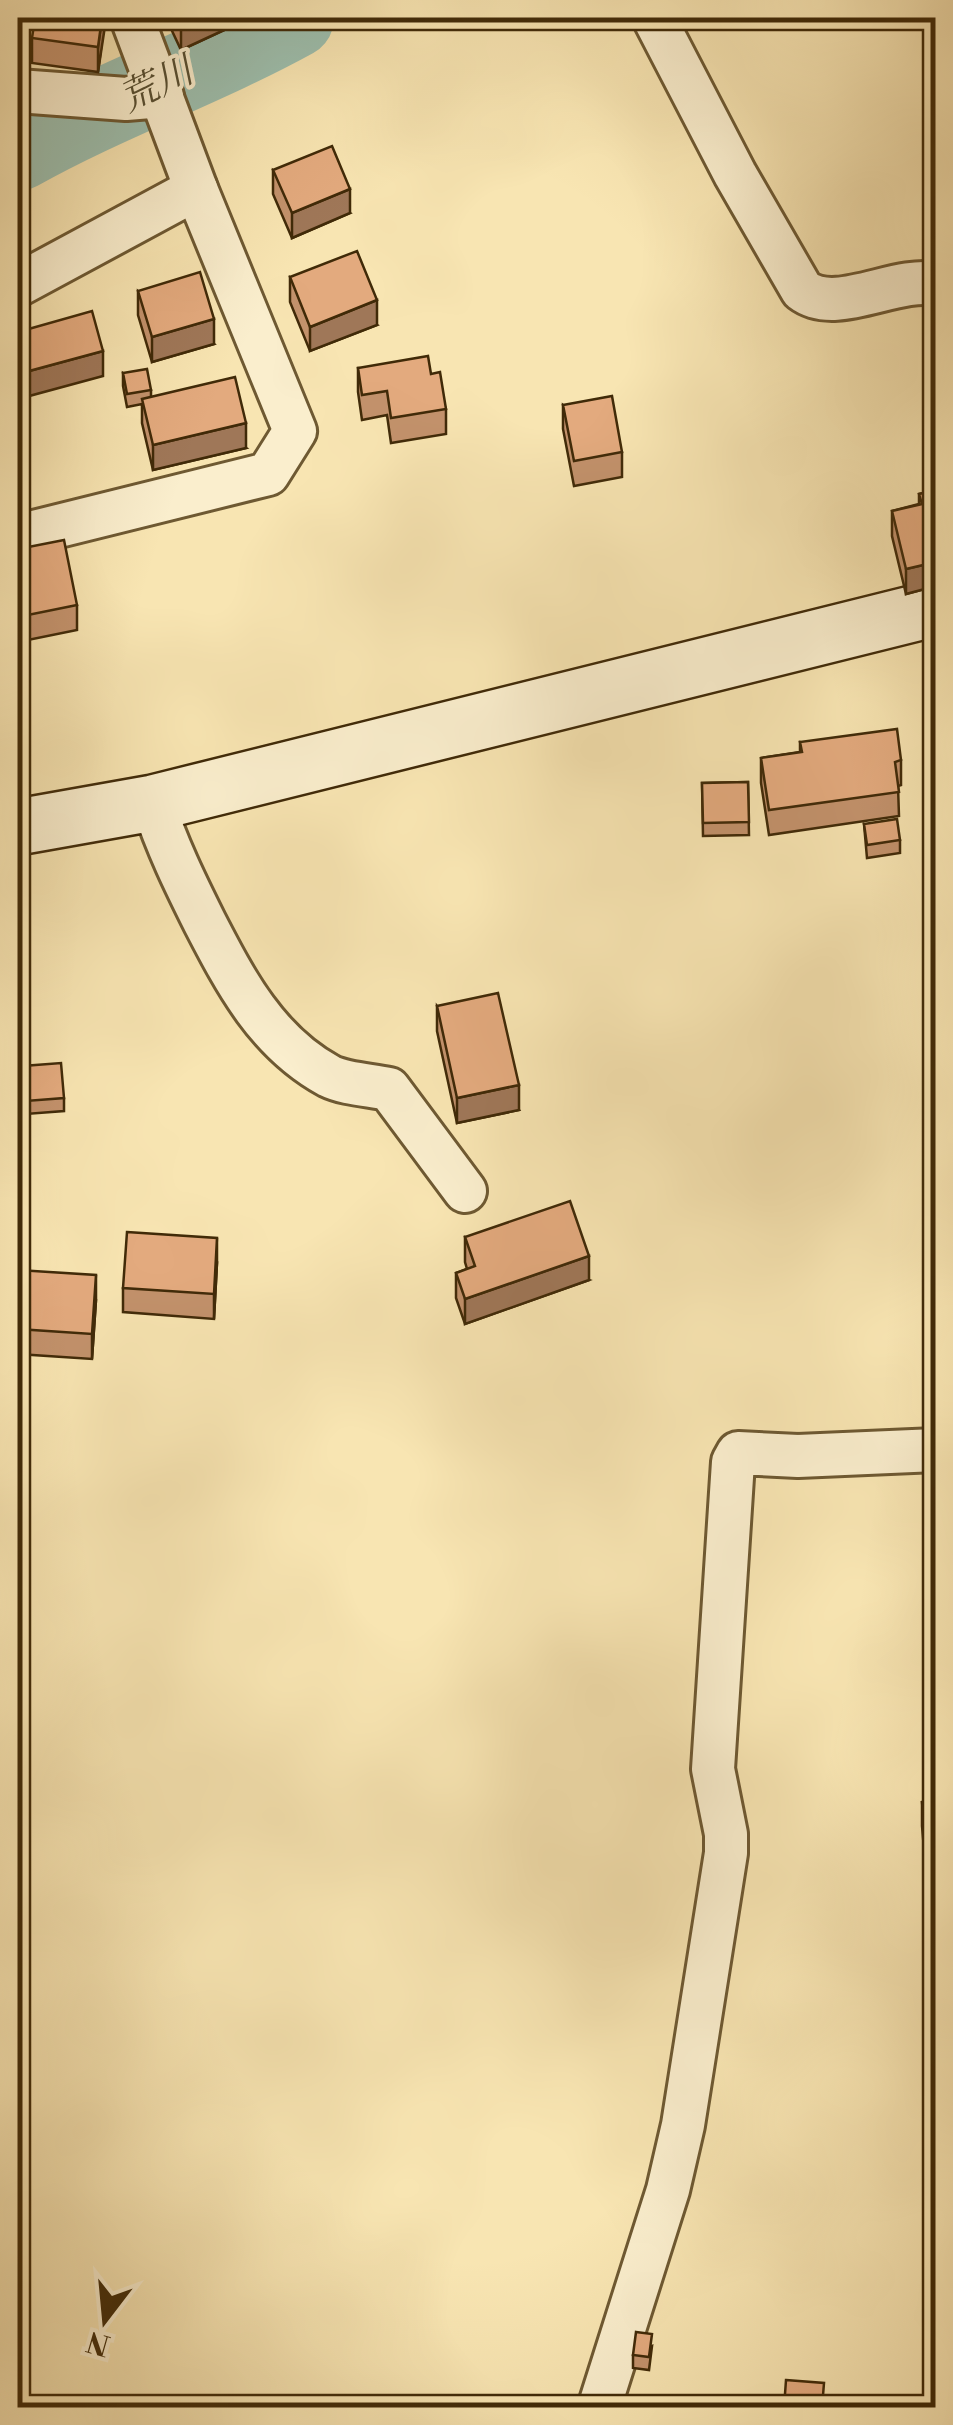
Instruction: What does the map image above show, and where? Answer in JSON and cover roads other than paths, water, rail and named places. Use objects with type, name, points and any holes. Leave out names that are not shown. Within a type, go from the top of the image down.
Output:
[{"type":"street","points":[[18,536],[268,474],[295,431],[132,18]]},
{"type":"street","points":[[654,18],[735,174],[802,290],[810,297],[832,300],[916,280],[936,284]]},
{"type":"street","points":[[18,91],[126,99],[162,96]]},
{"type":"street","points":[[18,285],[196,188]]},
{"type":"street","points":[[18,827],[153,803],[936,608]]},
{"type":"street","points":[[153,803],[169,852],[238,988],[275,1035],[289,1050],[334,1078],[388,1089],[465,1191]]},
{"type":"street","points":[[599,2408],[668,2190],[696,2054],[726,1854],[713,1769],[733,1462],[738,1453],[798,1456],[936,1450]]},
{"type":"waterway","name":"荒川","points":[[18,151],[294,18]]}]
